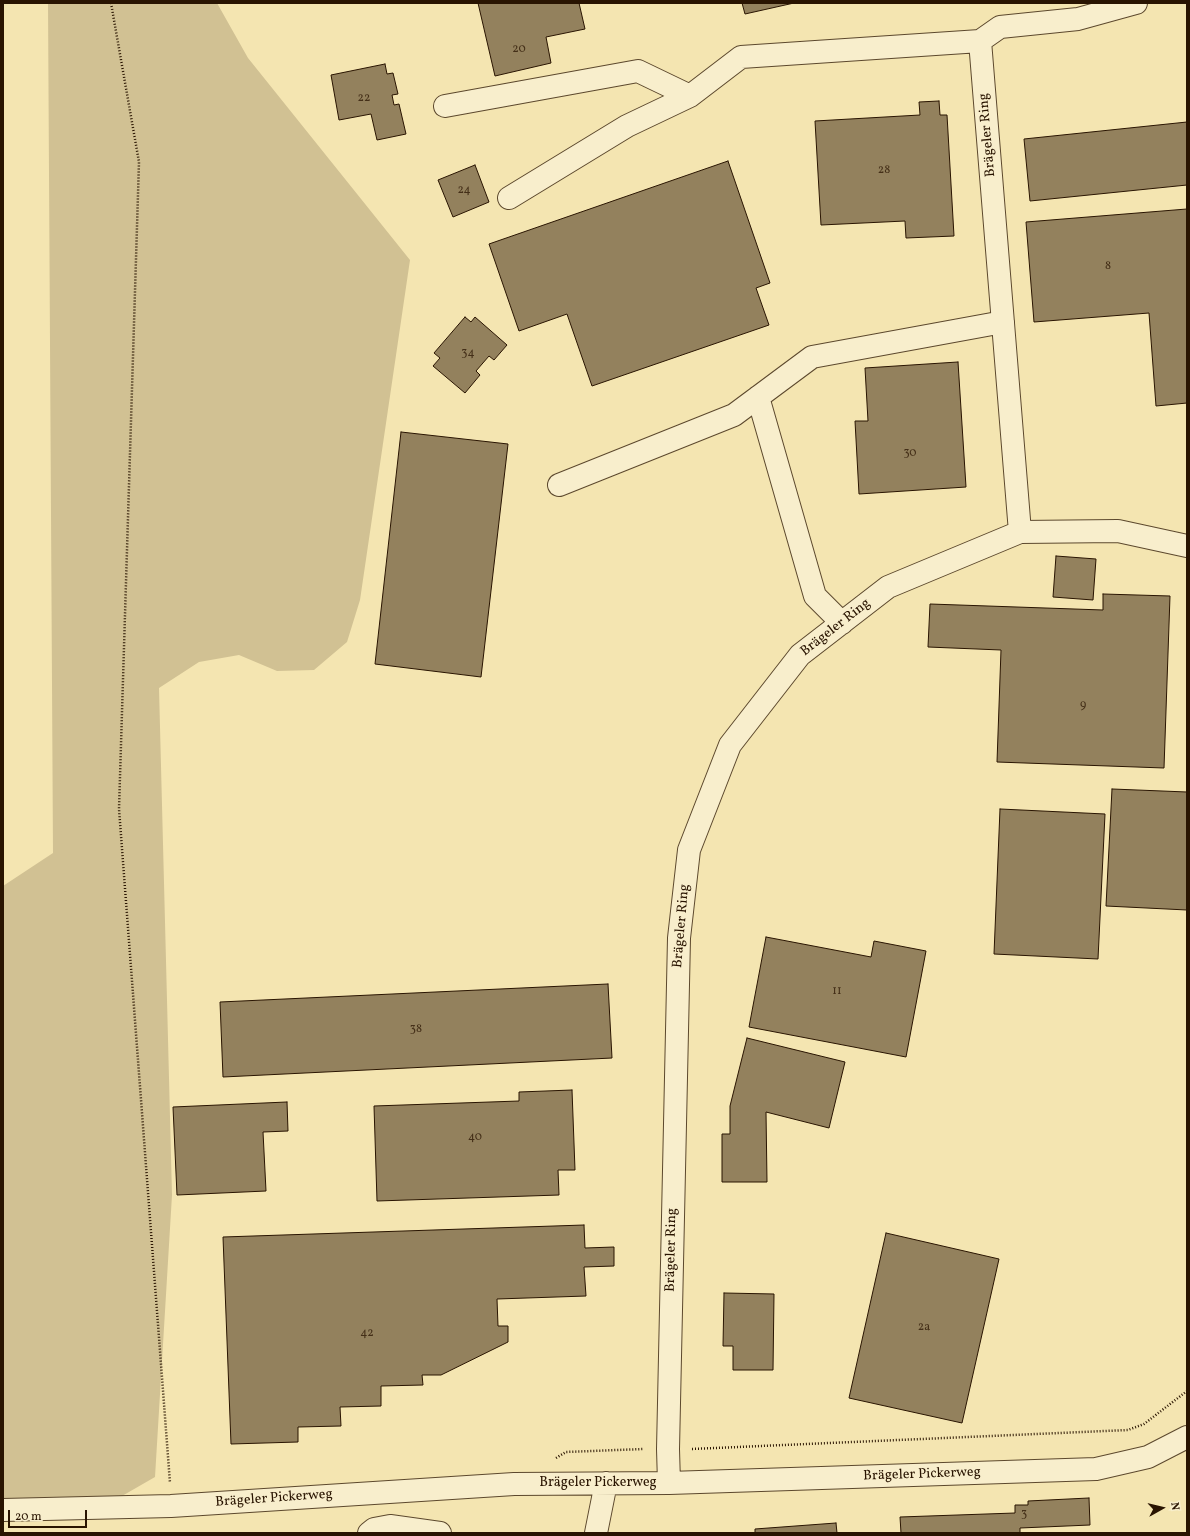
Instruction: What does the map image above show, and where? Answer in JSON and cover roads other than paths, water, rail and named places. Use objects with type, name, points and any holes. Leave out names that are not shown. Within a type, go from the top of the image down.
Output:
[{"type":"street","points":[[509,198],[627,126],[690,96],[741,57],[980,41],[1000,27],[1078,19],[1136,3]]},
{"type":"street","name":"Brägeler Ring","points":[[980,41],[1020,532]]},
{"type":"street","points":[[445,106],[638,71],[690,96]]},
{"type":"street","points":[[559,485],[734,415],[812,357],[1003,322]]},
{"type":"street","points":[[758,397],[815,596],[842,623]]},
{"type":"street","name":"Brägeler Ring","points":[[669,1483],[668,1449],[679,938],[689,850],[730,746],[800,655],[888,587],[1020,532],[1118,531],[1187,546]]},
{"type":"street","name":"Brägeler Pickerweg","points":[[3,1510],[172,1506],[514,1484],[669,1483],[1096,1469],[1148,1456],[1187,1437]]},
{"type":"street","points":[[596,1533],[606,1483]]},
{"type":"street","points":[[369,1533],[374,1529],[390,1526],[440,1533]]}]
